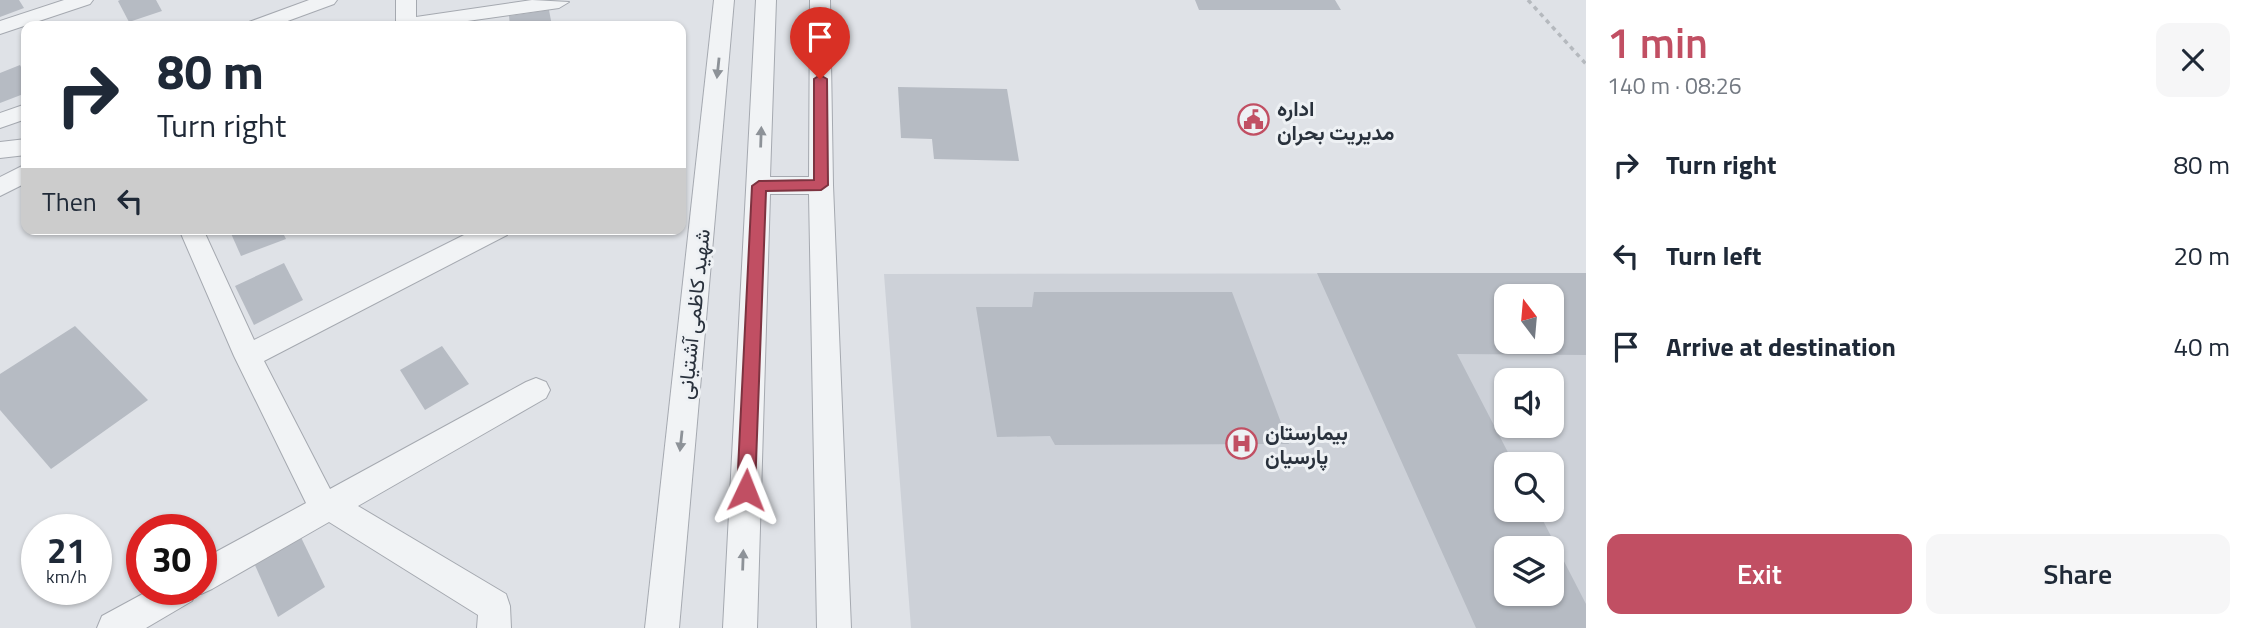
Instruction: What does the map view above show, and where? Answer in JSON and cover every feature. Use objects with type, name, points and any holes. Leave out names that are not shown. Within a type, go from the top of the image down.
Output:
[{"type":"street","points":[[0,28],[83,0]]},
{"type":"street","points":[[270,21],[327,0]]},
{"type":"street","points":[[404,21],[406,0]]},
{"type":"street","name":"شهید کاظمی آشتیانی","points":[[662,628],[724,0]]},
{"type":"street","points":[[740,628],[766,0]]},
{"type":"street","points":[[820,0],[821,185],[834,628]]},
{"type":"street","points":[[431,21],[559,2]]},
{"type":"street","points":[[0,121],[21,113]]},
{"type":"street","points":[[0,150],[21,148]]},
{"type":"street","points":[[0,188],[21,175]]},
{"type":"street","points":[[759,186],[821,185]]},
{"type":"street","points":[[194,235],[248,356],[320,500],[494,606],[494,628]]},
{"type":"street","points":[[248,356],[486,235]]},
{"type":"street","points":[[217,569],[536,390]]},
{"type":"street","points":[[114,628],[155,605]]},
{"type":"path","points":[[1528,0],[1586,64]]},
{"type":"shaded area","name":"بیمارستان پارسیان","points":[[1586,273],[1586,628],[911,628],[884,274]]},
{"type":"building","points":[[0,0],[19,0],[24,8],[0,17]]},
{"type":"building","points":[[156,0],[162,11],[128,21],[118,1]]},
{"type":"building","points":[[1195,0],[1335,0],[1341,10],[1199,10]]},
{"type":"building","points":[[549,10],[551,21],[510,21],[509,16]]},
{"type":"building","points":[[20,65],[21,95],[0,103],[0,73]]},
{"type":"building","points":[[898,87],[1007,89],[1019,161],[934,159],[932,139],[901,138]]},
{"type":"building","points":[[232,235],[284,235],[286,239],[241,256]]},
{"type":"building","points":[[284,263],[303,300],[254,325],[235,286]]},
{"type":"building","points":[[1317,273],[1586,273],[1586,355],[1457,354],[1494,425],[1494,438],[1501,438],[1508,452],[1494,452],[1494,522],[1544,522],[1551,536],[1494,536],[1494,606],[1564,606],[1564,561],[1586,604],[1586,628],[1476,628]]},
{"type":"building","points":[[1034,292],[1232,292],[1289,444],[1055,445],[1050,436],[997,437],[976,307],[1032,307]]},
{"type":"building","points":[[75,326],[148,400],[51,469],[0,410],[0,374]]},
{"type":"building","points":[[442,346],[469,384],[425,410],[400,370]]},
{"type":"building","points":[[296,527],[325,587],[278,617],[250,554]]},
{"type":"place","name":"اداره مدیریت بحران","points":[[1254,120]]},
{"type":"place","name":"بیمارستان پارسیان","points":[[1242,444]]},
{"type":"route","points":[[746,490],[759,186],[821,185],[820,79]]}]
